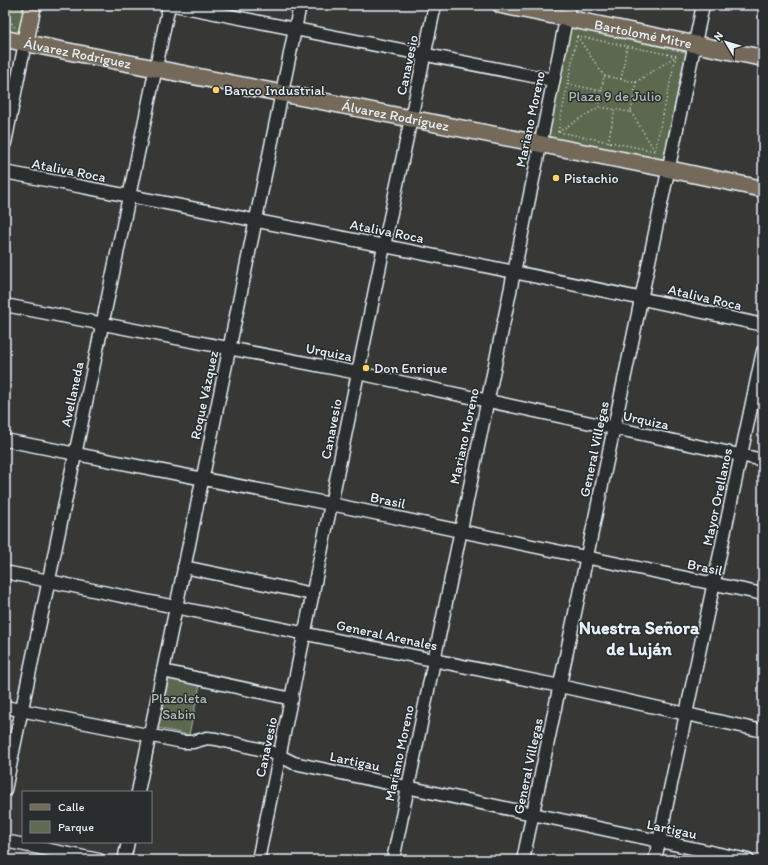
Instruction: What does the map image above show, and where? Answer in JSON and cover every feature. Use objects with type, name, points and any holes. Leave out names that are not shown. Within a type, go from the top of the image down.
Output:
[{"type":"main road","points":[[25,43],[33,5]]},
{"type":"main road","name":"Bartolomé Mitre","points":[[501,5],[567,12],[694,44],[763,58]]},
{"type":"main road","name":"Álvarez Rodríguez","points":[[5,39],[763,188]]},
{"type":"street","name":"Avellaneda","points":[[5,790],[170,5]]},
{"type":"street","points":[[174,5],[553,80]]},
{"type":"street","name":"Roque Vázquez","points":[[138,791],[300,5]]},
{"type":"street","name":"Canavesio","points":[[258,860],[435,5]]},
{"type":"street","name":"General Villegas","points":[[524,860],[702,5]]},
{"type":"street","name":"Mariano Moreno","points":[[392,860],[567,12]]},
{"type":"street","points":[[5,143],[25,43]]},
{"type":"street","name":"Ataliva Roca","points":[[5,172],[514,272],[763,325]]},
{"type":"street","name":"Urquiza","points":[[5,305],[358,373],[763,460]]},
{"type":"street","name":"Mayor Orellanos","points":[[655,860],[763,351]]},
{"type":"street","name":"Brasil","points":[[5,440],[331,504],[763,594]]},
{"type":"street","points":[[184,567],[313,594]]},
{"type":"street","name":"General Arenales","points":[[5,572],[560,686],[763,731]]},
{"type":"street","points":[[163,671],[292,699]]},
{"type":"street","name":"Lartigau","points":[[5,707],[187,743],[207,738],[216,739],[268,751],[294,763],[748,860]]},
{"type":"street","points":[[5,842],[99,860]]},
{"type":"street","points":[[124,860],[128,843]]},
{"type":"path","points":[[577,36],[676,56]]},
{"type":"path","points":[[577,36],[604,76],[599,106]]},
{"type":"path","points":[[558,132],[577,36]]},
{"type":"path","points":[[621,80],[627,46]]},
{"type":"path","points":[[604,76],[636,82],[676,56]]},
{"type":"path","points":[[655,151],[676,56]]},
{"type":"path","points":[[636,82],[631,112],[655,151]]},
{"type":"path","points":[[568,84],[602,91]]},
{"type":"path","points":[[558,132],[599,106],[631,112]]},
{"type":"path","points":[[608,142],[615,109]]},
{"type":"path","points":[[558,132],[655,151]]},
{"type":"green space","points":[[5,5],[33,5],[25,43],[5,39]]},
{"type":"green space","name":"Plaza 9 de Julio","points":[[568,27],[686,52],[662,164],[545,140]]},
{"type":"green space","name":"Plazoleta Sabin","points":[[169,678],[200,685],[189,735],[158,728]]},
{"type":"place","name":"Banco Industrial","points":[[216,90]]},
{"type":"place","name":"Pistachio","points":[[556,178]]},
{"type":"place","name":"Don Enrique","points":[[366,368]]},
{"type":"district","name":"Nuestra Señora de Luján","points":[[639,638]]}]
